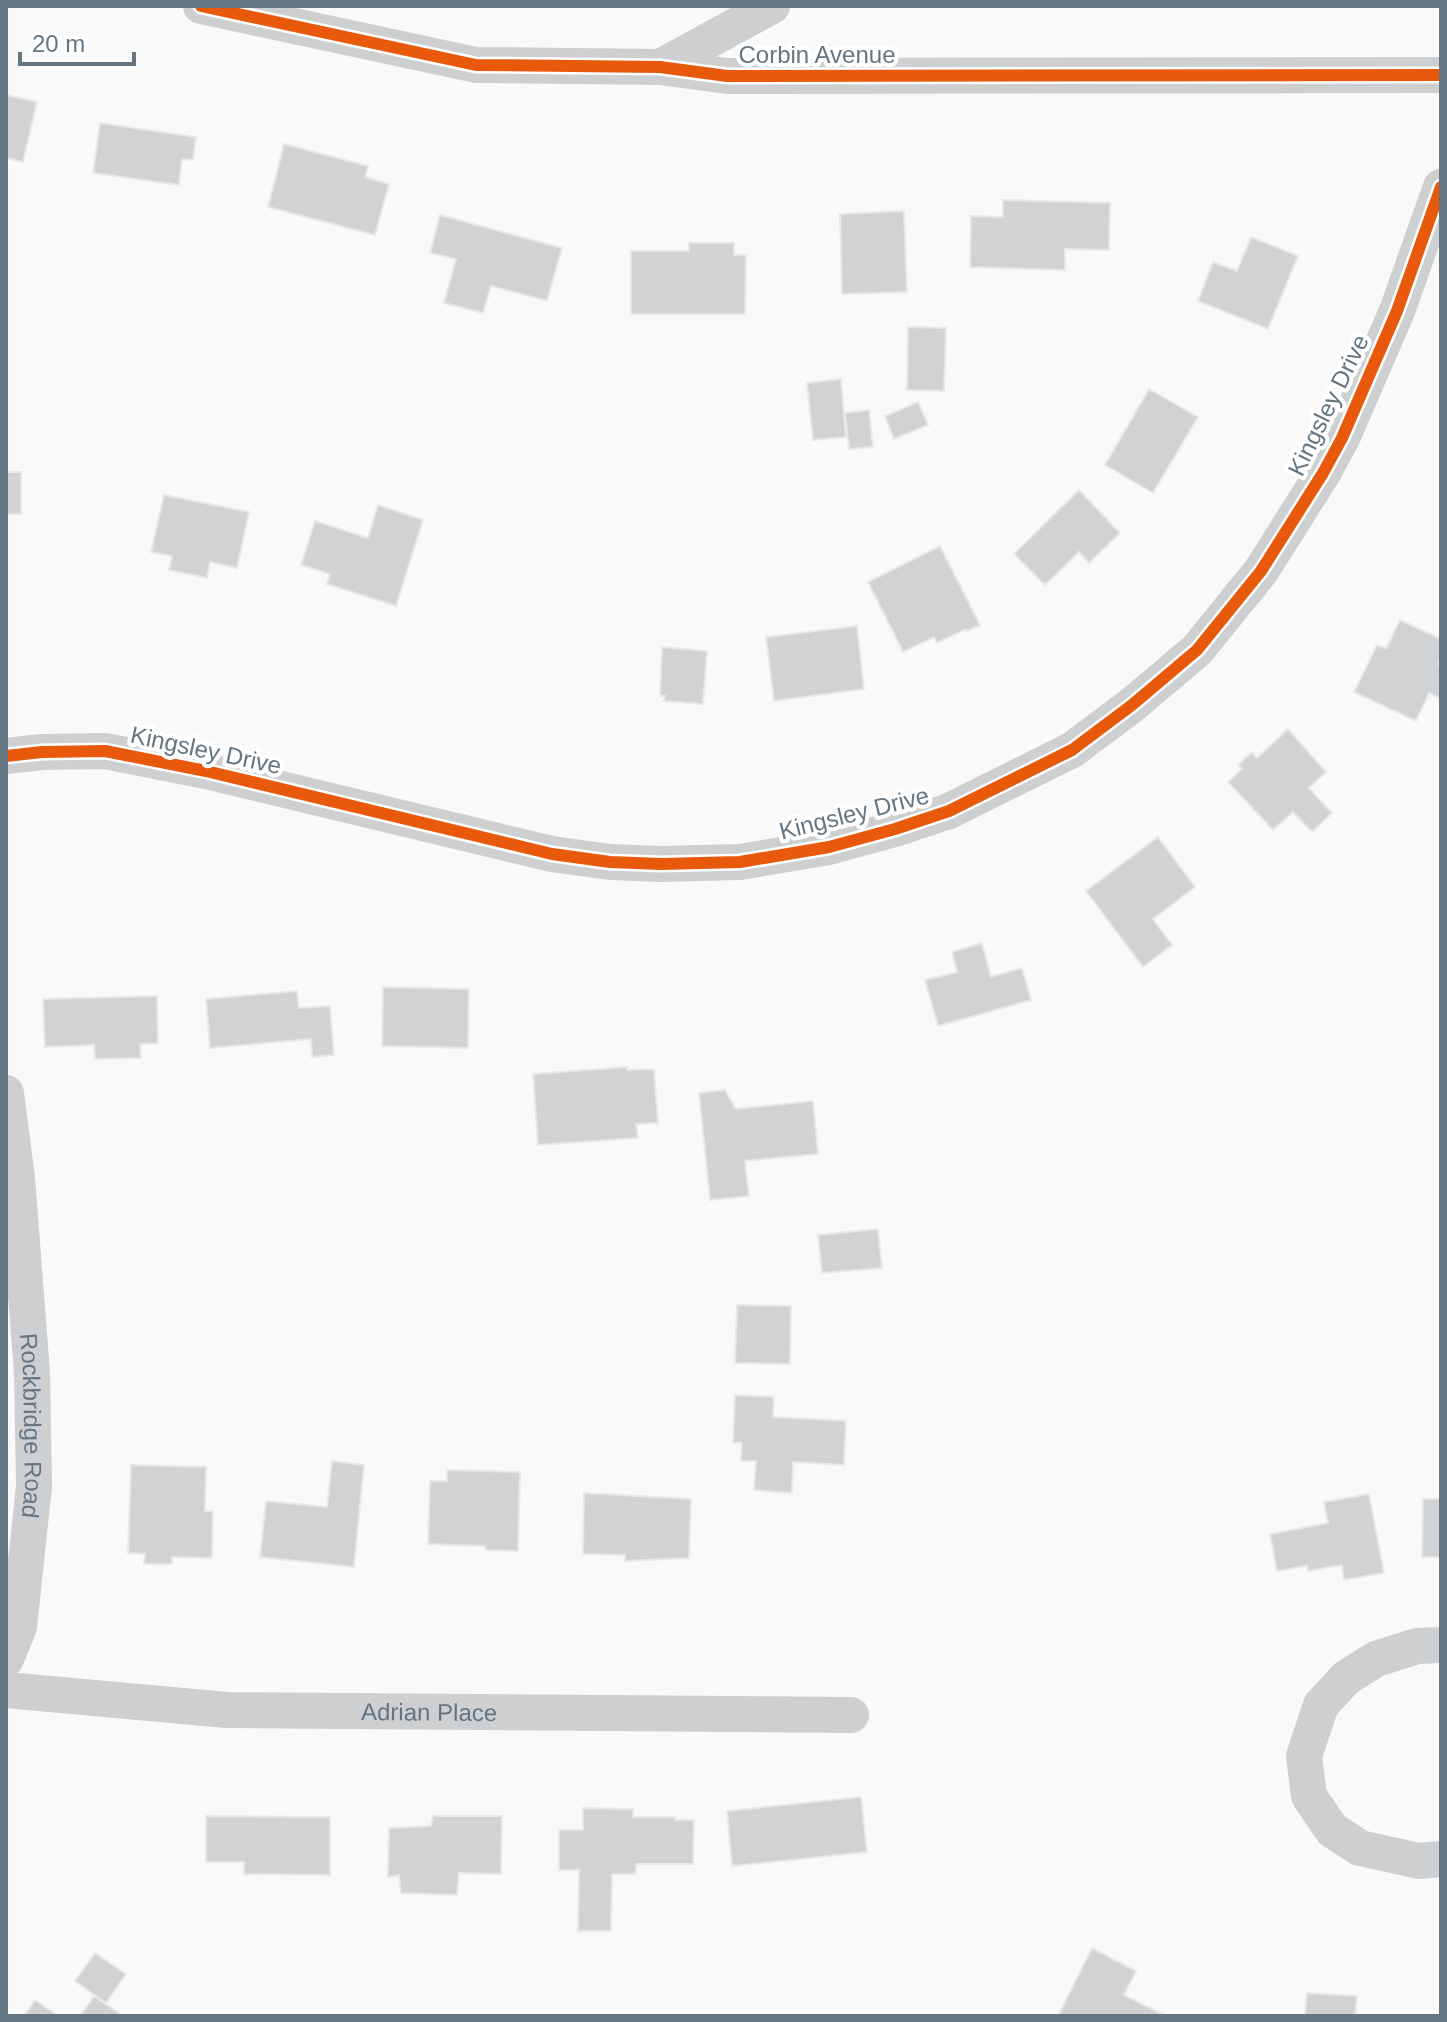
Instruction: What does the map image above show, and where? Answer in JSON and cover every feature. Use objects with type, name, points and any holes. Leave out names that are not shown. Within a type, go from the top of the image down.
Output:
[{"type":"street","name":"Corbin Avenue","points":[[201,6],[476,65],[660,67],[727,76],[1441,75]]},
{"type":"street","points":[[660,67],[772,6]]},
{"type":"street","name":"Kingsley Drive","points":[[6,756],[105,751],[206,771],[552,854],[610,862],[740,862],[829,847],[949,811],[1072,750],[1132,705],[1197,650],[1261,571],[1342,438],[1397,311],[1441,187]]},
{"type":"street","name":"Rockbridge Road","points":[[6,1093],[17,1178],[32,1373],[34,1486],[19,1627],[6,1659]]},
{"type":"street","points":[[1441,1645],[1417,1646],[1376,1659],[1346,1678],[1321,1705],[1304,1756],[1309,1796],[1332,1830],[1360,1848],[1419,1861],[1441,1859]]},
{"type":"street","name":"Adrian Place","points":[[6,1690],[227,1710],[851,1715]]},
{"type":"building","points":[[7,95],[37,102],[23,162],[6,158]]},
{"type":"building","points":[[100,123],[196,137],[193,160],[182,159],[179,185],[93,173]]},
{"type":"building","points":[[284,144],[368,166],[365,177],[389,184],[375,235],[268,207]]},
{"type":"building","points":[[1003,200],[1110,203],[1109,250],[1065,249],[1065,270],[970,267],[971,216],[1003,217]]},
{"type":"building","points":[[904,211],[907,292],[842,294],[840,214]]},
{"type":"building","points":[[440,215],[562,248],[547,301],[491,286],[483,313],[444,303],[456,259],[430,253]]},
{"type":"building","points":[[1251,237],[1298,256],[1268,329],[1198,301],[1213,262],[1237,271]]},
{"type":"building","points":[[689,243],[734,243],[734,255],[746,255],[745,314],[631,314],[631,251],[689,251]]},
{"type":"building","points":[[908,327],[946,328],[944,391],[907,390]]},
{"type":"building","points":[[841,379],[846,437],[813,440],[807,383]]},
{"type":"building","points":[[1149,389],[1198,417],[1153,493],[1105,465]]},
{"type":"building","points":[[918,402],[928,425],[894,439],[885,416]]},
{"type":"building","points":[[869,410],[873,447],[849,449],[845,413]]},
{"type":"building","points":[[6,472],[21,472],[21,514],[6,514]]},
{"type":"building","points":[[1079,490],[1120,533],[1089,563],[1079,552],[1045,585],[1014,554]]},
{"type":"building","points":[[164,495],[249,512],[237,568],[210,562],[207,578],[169,570],[172,556],[151,552]]},
{"type":"building","points":[[378,505],[423,520],[396,606],[327,584],[330,574],[301,565],[315,521],[368,538]]},
{"type":"building","points":[[940,546],[980,625],[937,643],[934,637],[903,652],[868,582]]},
{"type":"building","points":[[1400,620],[1441,639],[1438,664],[1441,665],[1441,699],[1429,693],[1416,721],[1354,692],[1377,645],[1386,649]]},
{"type":"building","points":[[857,626],[864,689],[774,701],[766,637]]},
{"type":"building","points":[[662,647],[707,651],[703,704],[664,701],[665,696],[660,696]]},
{"type":"building","points":[[1288,729],[1326,772],[1309,788],[1332,813],[1312,832],[1293,812],[1273,830],[1228,782],[1242,769],[1238,765],[1252,752],[1257,758]]},
{"type":"building","points":[[1158,837],[1195,887],[1153,919],[1172,945],[1143,967],[1086,891]]},
{"type":"building","points":[[982,943],[991,977],[1022,968],[1031,1000],[938,1026],[925,980],[957,972],[952,952]]},
{"type":"building","points":[[383,987],[469,989],[468,1048],[382,1046]]},
{"type":"building","points":[[297,991],[299,1008],[330,1006],[334,1055],[312,1057],[311,1039],[210,1048],[206,999]]},
{"type":"building","points":[[157,996],[158,1043],[140,1044],[141,1058],[95,1059],[94,1045],[45,1047],[43,999]]},
{"type":"building","points":[[627,1067],[627,1070],[654,1069],[658,1123],[636,1124],[638,1138],[538,1145],[533,1074]]},
{"type":"building","points":[[725,1090],[736,1109],[813,1101],[818,1154],[745,1161],[749,1196],[710,1200],[699,1093]]},
{"type":"building","points":[[878,1229],[882,1268],[822,1273],[818,1235]]},
{"type":"building","points":[[737,1305],[791,1306],[790,1364],[735,1363]]},
{"type":"building","points":[[735,1395],[774,1397],[773,1417],[846,1421],[844,1465],[793,1462],[792,1493],[754,1490],[756,1461],[741,1461],[742,1443],[733,1442]]},
{"type":"building","points":[[332,1461],[364,1465],[354,1567],[260,1557],[266,1501],[327,1507]]},
{"type":"building","points":[[131,1465],[206,1467],[205,1511],[213,1511],[212,1558],[172,1557],[172,1564],[144,1564],[145,1554],[128,1553]]},
{"type":"building","points":[[447,1470],[520,1472],[518,1551],[486,1550],[485,1546],[428,1544],[430,1481],[447,1481]]},
{"type":"building","points":[[584,1493],[691,1499],[689,1558],[625,1561],[625,1555],[583,1554]]},
{"type":"building","points":[[1369,1494],[1384,1573],[1344,1580],[1342,1565],[1308,1571],[1307,1566],[1277,1571],[1270,1534],[1328,1523],[1324,1502]]},
{"type":"building","points":[[1423,1499],[1441,1499],[1441,1557],[1422,1557]]},
{"type":"building","points":[[861,1797],[867,1852],[732,1866],[727,1811]]},
{"type":"building","points":[[583,1808],[633,1809],[633,1817],[694,1820],[693,1864],[636,1864],[636,1874],[612,1874],[611,1931],[578,1931],[579,1870],[559,1870],[559,1830],[583,1830]]},
{"type":"building","points":[[206,1816],[330,1817],[330,1875],[244,1874],[244,1862],[206,1862]]},
{"type":"building","points":[[433,1816],[502,1816],[501,1874],[459,1873],[457,1895],[401,1893],[399,1875],[388,1877],[389,1828],[431,1826]]},
{"type":"building","points":[[1092,1948],[1136,1971],[1124,1995],[1166,2016],[1058,2016]]},
{"type":"building","points":[[95,1953],[126,1974],[106,2003],[75,1981]]},
{"type":"building","points":[[1307,1993],[1357,1996],[1355,2016],[1305,2016]]},
{"type":"building","points":[[94,1996],[123,2016],[80,2016]]},
{"type":"building","points":[[35,2000],[58,2016],[24,2016]]},
{"type":"cycle path","points":[[201,6],[476,65],[660,67],[727,76],[1441,75]]},
{"type":"cycle path","points":[[6,756],[105,751],[206,771],[552,854],[610,862],[740,862],[829,847],[949,811],[1072,750],[1132,705],[1197,650],[1261,571],[1342,438],[1397,311],[1441,187]]}]
